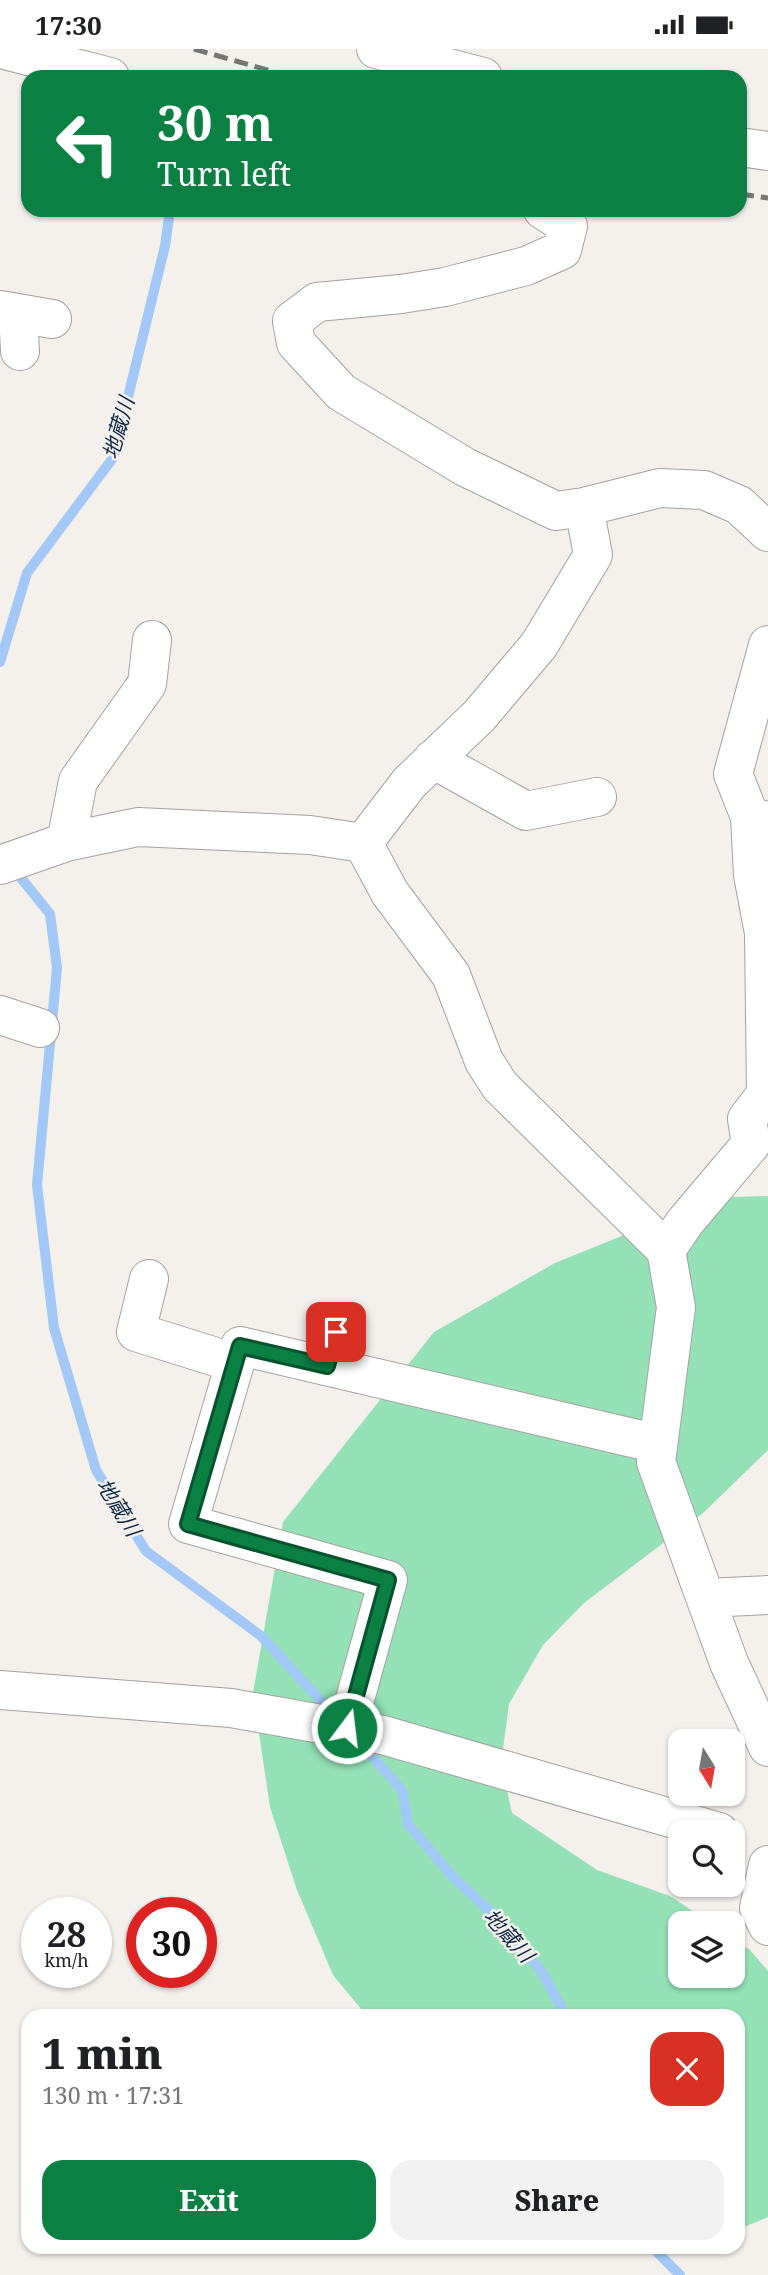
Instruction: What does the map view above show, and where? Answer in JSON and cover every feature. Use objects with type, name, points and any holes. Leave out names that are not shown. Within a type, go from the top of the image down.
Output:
[{"type":"street","points":[[1,49],[83,70]]},
{"type":"street","points":[[376,49],[457,70]]},
{"type":"street","points":[[747,148],[768,152]]},
{"type":"street","points":[[554,217],[568,226],[562,250],[526,266],[434,289],[317,302],[292,321],[296,343],[341,392],[466,467],[556,511],[584,507],[660,488],[704,490],[739,505],[762,522]]},
{"type":"street","points":[[20,351],[23,314]]},
{"type":"street","points":[[363,843],[409,783],[479,716],[539,645],[593,555],[584,507]]},
{"type":"street","points":[[66,842],[78,781],[147,684],[152,639]]},
{"type":"street","points":[[666,1250],[685,1221],[751,1144],[747,1119],[766,1094],[764,933],[753,875],[759,819],[733,774],[768,645]]},
{"type":"street","points":[[433,759],[526,811],[597,797]]},
{"type":"street","points":[[0,865],[66,842],[138,827],[310,835],[363,843]]},
{"type":"street","points":[[363,843],[390,893],[451,975],[484,1061],[500,1086],[666,1250],[676,1307],[656,1462],[729,1663],[768,1747]]},
{"type":"street","points":[[0,1015],[40,1028]]},
{"type":"street","points":[[149,1279],[136,1332],[235,1363]]},
{"type":"street","points":[[347,1728],[388,1580],[188,1524],[240,1346],[331,1349],[658,1444]]},
{"type":"street","points":[[706,1598],[768,1595]]},
{"type":"street","points":[[0,1690],[231,1708],[347,1728],[383,1735],[677,1820]]},
{"type":"street","points":[[745,1839],[768,1846]]},
{"type":"street","points":[[768,1865],[759,1908],[768,1926]]},
{"type":"green space","points":[[768,1196],[768,1450],[703,1513],[584,1603],[543,1645],[509,1704],[501,1764],[512,1813],[597,1870],[668,1895],[693,1911],[668,1911],[668,1988],[745,1988],[745,1946],[768,1971],[768,2217],[745,2227],[745,2009],[361,2009],[333,1975],[297,1890],[270,1807],[253,1693],[283,1522],[434,1332],[555,1263],[671,1216],[734,1197]]},
{"type":"waterway","name":"地蔵川","points":[[0,662],[27,573],[113,458],[165,246],[169,217]]},
{"type":"waterway","name":"地蔵川","points":[[13,868],[50,914],[57,968],[37,1185],[54,1328],[96,1470],[146,1551],[261,1636],[335,1716]]},
{"type":"waterway","name":"地蔵川","points":[[360,1743],[402,1790],[408,1824],[454,1878],[501,1921],[542,1972],[562,2009]]},
{"type":"waterway","name":"地蔵川","points":[[659,2254],[680,2275]]},
{"type":"railway","points":[[194,49],[268,70]]},
{"type":"railway","points":[[747,195],[768,198]]},
{"type":"route","points":[[336,1332],[327,1366],[240,1346],[188,1524],[388,1580],[347,1728]]}]
